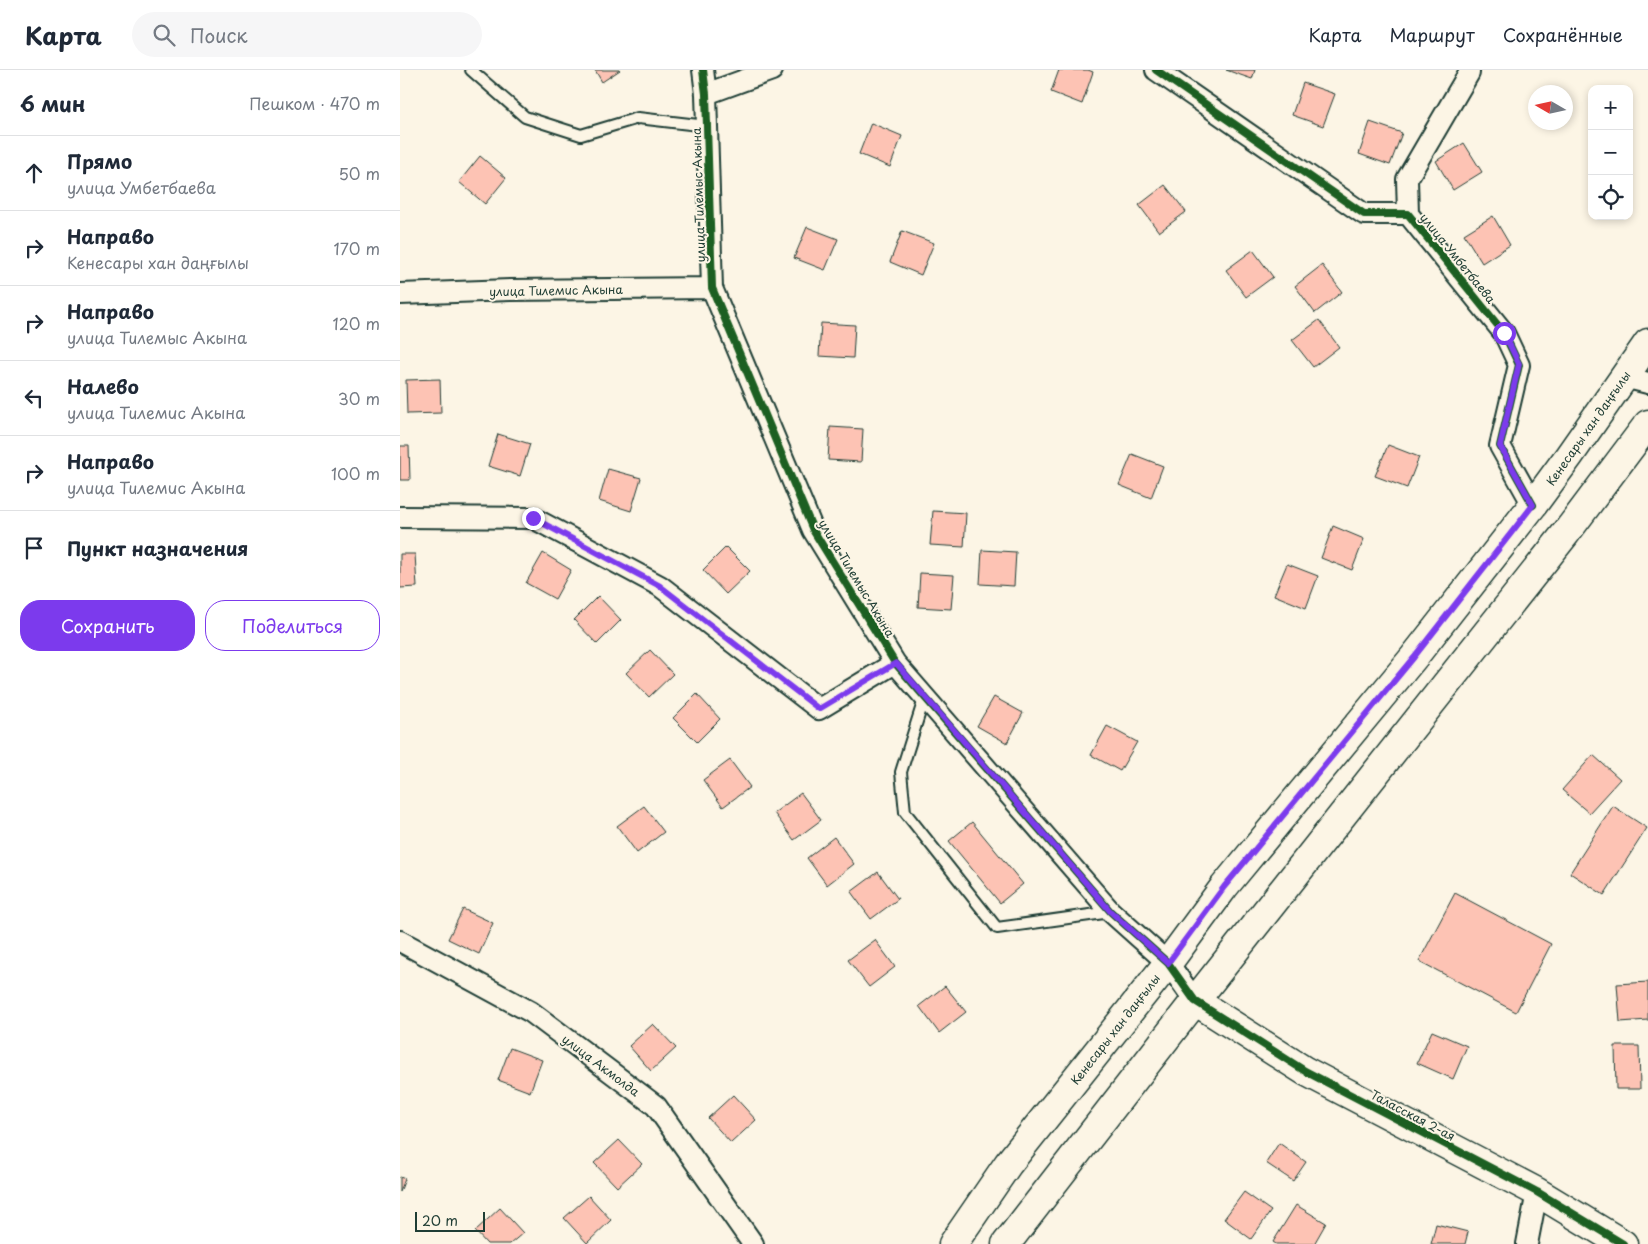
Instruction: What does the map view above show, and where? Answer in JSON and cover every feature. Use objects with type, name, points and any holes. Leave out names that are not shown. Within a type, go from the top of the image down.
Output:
[{"type":"main road","name":"Кенесары хан даңғылы","points":[[953,1244],[1008,1164],[1168,963],[1224,887],[1414,657],[1569,456],[1636,380],[1648,343]]},
{"type":"main road","points":[[1006,1244],[1195,1001],[1566,533],[1648,424]]},
{"type":"main road","name":"Таласская 2-ая","points":[[1195,1001],[1305,1071],[1537,1192],[1624,1244]]},
{"type":"street","name":"улица Тилемыс Акына","points":[[703,70],[706,94],[712,288],[813,530],[896,663],[1111,912],[1168,963],[1195,1001]]},
{"type":"street","points":[[706,94],[772,70]]},
{"type":"street","name":"улица Умбетбаева","points":[[1156,70],[1364,214],[1408,214]]},
{"type":"street","name":"улица Умбетбаева","points":[[1469,70],[1407,179],[1408,214],[1504,333],[1519,364],[1500,446],[1533,505]]},
{"type":"street","name":"улица Тилемис Акына","points":[[400,294],[510,290],[712,288]]},
{"type":"street","points":[[400,517],[533,518],[660,586],[819,709],[896,663]]},
{"type":"street","name":"улица Акмолда","points":[[400,941],[531,1012],[656,1106],[753,1244]]},
{"type":"street","points":[[1527,1244],[1537,1192]]},
{"type":"lane","points":[[471,70],[525,117],[581,135],[638,118],[707,126]]},
{"type":"lane","points":[[924,696],[901,772],[905,812],[997,928],[1111,912]]},
{"type":"building","points":[[595,70],[620,70],[602,82]]},
{"type":"building","points":[[1059,70],[1088,70],[1093,72],[1082,104],[1051,92]]},
{"type":"building","points":[[1226,70],[1255,70],[1252,79]]},
{"type":"building","points":[[1303,83],[1335,94],[1323,126],[1292,115]]},
{"type":"building","points":[[1370,122],[1402,133],[1390,165],[1359,154]]},
{"type":"building","points":[[871,123],[902,136],[890,167],[859,154]]},
{"type":"building","points":[[1464,143],[1482,172],[1453,190],[1436,161]]},
{"type":"building","points":[[480,156],[506,178],[485,204],[459,182]]},
{"type":"building","points":[[1165,185],[1186,212],[1159,232],[1139,205]]},
{"type":"building","points":[[1493,216],[1510,245],[1482,263],[1464,234]]},
{"type":"building","points":[[807,227],[838,239],[825,270],[794,258]]},
{"type":"building","points":[[902,231],[934,243],[921,275],[890,262]]},
{"type":"building","points":[[1253,250],[1273,277],[1246,297],[1226,270]]},
{"type":"building","points":[[1322,265],[1342,292],[1315,313],[1295,286]]},
{"type":"building","points":[[1319,320],[1339,347],[1313,367],[1292,340]]},
{"type":"building","points":[[821,323],[855,325],[853,358],[819,356]]},
{"type":"building","points":[[440,379],[441,413],[407,414],[406,380]]},
{"type":"building","points":[[830,427],[863,429],[861,462],[828,460]]},
{"type":"building","points":[[498,434],[530,444],[520,476],[488,466]]},
{"type":"building","points":[[1388,445],[1419,457],[1407,488],[1375,476]]},
{"type":"building","points":[[400,446],[409,446],[410,480],[400,480]]},
{"type":"building","points":[[1132,454],[1163,466],[1151,498],[1119,485]]},
{"type":"building","points":[[608,469],[641,478],[631,511],[599,501]]},
{"type":"building","points":[[933,511],[966,513],[964,547],[930,545]]},
{"type":"building","points":[[1333,526],[1364,539],[1352,570],[1321,558]]},
{"type":"building","points":[[726,547],[750,571],[726,594],[703,570]]},
{"type":"building","points":[[982,550],[1016,552],[1014,586],[980,584]]},
{"type":"building","points":[[543,553],[571,570],[555,599],[526,583]]},
{"type":"building","points":[[400,554],[415,554],[417,587],[400,588]]},
{"type":"building","points":[[1287,564],[1318,576],[1306,608],[1274,595]]},
{"type":"building","points":[[920,573],[954,575],[951,609],[918,607]]},
{"type":"building","points":[[598,596],[621,620],[597,644],[574,620]]},
{"type":"building","points":[[650,650],[673,674],[649,697],[626,673]]},
{"type":"building","points":[[697,694],[720,719],[697,742],[673,718]]},
{"type":"building","points":[[994,697],[1023,713],[1007,743],[977,726]]},
{"type":"building","points":[[1107,726],[1137,742],[1120,771],[1091,755]]},
{"type":"building","points":[[1593,755],[1620,779],[1589,813],[1562,790]]},
{"type":"building","points":[[730,760],[750,787],[723,807],[703,780]]},
{"type":"building","points":[[801,793],[821,820],[794,840],[774,813]]},
{"type":"building","points":[[644,806],[664,832],[637,853],[617,826]]},
{"type":"building","points":[[1613,806],[1647,828],[1604,895],[1570,873]]},
{"type":"building","points":[[972,822],[1023,884],[1000,903],[949,841]]},
{"type":"building","points":[[834,837],[854,864],[827,885],[807,858]]},
{"type":"building","points":[[878,872],[898,899],[871,919],[851,892]]},
{"type":"building","points":[[1455,893],[1551,944],[1516,1012],[1419,961]]},
{"type":"building","points":[[463,909],[493,923],[479,954],[448,939]]},
{"type":"building","points":[[875,940],[895,967],[869,987],[848,960]]},
{"type":"building","points":[[1648,982],[1648,1020],[1620,1022],[1617,984]]},
{"type":"building","points":[[945,986],[966,1012],[939,1033],[919,1006]]},
{"type":"building","points":[[653,1024],[676,1048],[651,1071],[629,1046]]},
{"type":"building","points":[[1432,1031],[1467,1046],[1453,1079],[1417,1063]]},
{"type":"building","points":[[1615,1046],[1639,1046],[1640,1089],[1616,1089]]},
{"type":"building","points":[[510,1048],[542,1060],[530,1092],[498,1080]]},
{"type":"building","points":[[733,1095],[756,1120],[731,1143],[708,1118]]},
{"type":"building","points":[[619,1140],[642,1164],[617,1187],[594,1163]]},
{"type":"building","points":[[1279,1143],[1306,1162],[1293,1181],[1266,1163]]},
{"type":"building","points":[[400,1177],[405,1179],[400,1192]]},
{"type":"building","points":[[1244,1192],[1271,1211],[1251,1239],[1224,1219]]},
{"type":"building","points":[[589,1196],[611,1220],[587,1243],[564,1218]]},
{"type":"building","points":[[1296,1205],[1326,1223],[1314,1244],[1276,1244],[1273,1242]]},
{"type":"building","points":[[500,1208],[523,1233],[510,1244],[487,1244],[475,1231]]},
{"type":"building","points":[[1436,1224],[1468,1232],[1465,1244],[1431,1244]]},
{"type":"cycle path","points":[[703,70],[706,94],[712,288],[813,530],[895,663],[1111,912],[1168,963],[1195,1001],[1305,1071],[1537,1192],[1623,1244]]},
{"type":"cycle path","points":[[1156,70],[1364,214],[1408,214],[1504,333],[1519,365],[1500,446],[1533,505]]},
{"type":"route","points":[[533,518],[660,586],[819,709],[896,663],[1111,912],[1168,963],[1224,887],[1414,657],[1533,505],[1500,446],[1519,364],[1504,333]]}]
